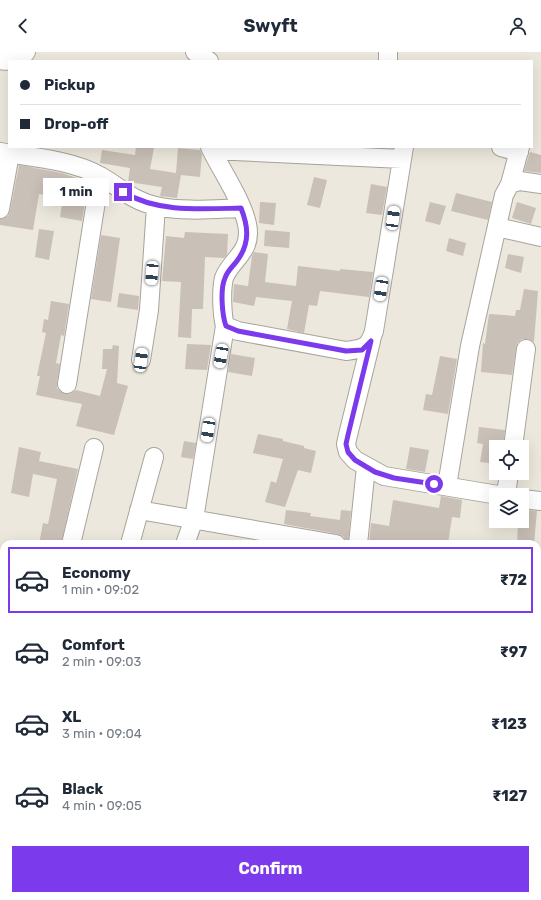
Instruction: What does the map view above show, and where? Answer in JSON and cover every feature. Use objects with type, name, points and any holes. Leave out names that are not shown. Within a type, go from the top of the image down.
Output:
[{"type":"street","points":[[0,60],[21,58],[26,52]]},
{"type":"street","points":[[195,52],[207,60]]},
{"type":"street","points":[[186,540],[194,519],[226,326],[223,316],[224,279],[228,271],[239,258],[246,244],[247,225],[241,208],[211,148],[403,153],[371,341],[346,444],[348,452],[355,460],[366,467],[394,478],[489,493]]},
{"type":"street","points":[[447,486],[470,346],[504,195],[510,184],[519,149]]},
{"type":"street","points":[[0,209],[5,153],[82,168],[100,176],[131,197],[156,206],[198,209],[241,208]]},
{"type":"street","points":[[67,384],[100,176]]},
{"type":"street","points":[[510,184],[520,181],[541,184]]},
{"type":"street","points":[[141,360],[149,303],[156,206]]},
{"type":"street","points":[[497,227],[541,237]]},
{"type":"street","points":[[226,326],[238,331],[346,351],[362,350],[371,341]]},
{"type":"street","points":[[514,440],[526,349]]},
{"type":"street","points":[[73,540],[94,448]]},
{"type":"street","points":[[131,540],[154,457]]},
{"type":"street","points":[[358,540],[366,467]]},
{"type":"street","points":[[529,500],[541,501]]},
{"type":"street","points":[[140,510],[313,540]]},
{"type":"building","points":[[136,148],[154,148],[150,169],[176,173],[178,148],[200,150],[202,154],[200,177],[181,175],[177,198],[160,196],[162,187],[128,182],[130,168],[100,163],[102,150],[135,155]]},
{"type":"building","points":[[530,152],[541,155],[541,173],[524,171]]},
{"type":"building","points":[[19,165],[62,173],[88,182],[82,221],[60,217],[63,198],[39,194],[33,230],[0,225],[0,219],[8,216],[10,211]]},
{"type":"building","points":[[314,177],[327,180],[320,208],[307,205]]},
{"type":"building","points":[[371,184],[387,187],[382,215],[366,213]]},
{"type":"building","points":[[456,193],[492,202],[488,220],[451,211]]},
{"type":"building","points":[[260,202],[276,203],[274,225],[259,223]]},
{"type":"building","points":[[430,202],[446,206],[440,225],[425,221]]},
{"type":"building","points":[[517,202],[536,208],[531,224],[512,218]]},
{"type":"building","points":[[39,229],[54,231],[49,260],[35,257]]},
{"type":"building","points":[[265,230],[290,232],[289,248],[264,246]]},
{"type":"building","points":[[185,232],[228,234],[227,255],[224,258],[205,257],[203,309],[192,309],[191,338],[178,337],[181,282],[162,281],[166,236],[184,238]]},
{"type":"building","points":[[101,235],[120,238],[111,302],[91,299]]},
{"type":"building","points":[[449,238],[466,243],[463,256],[446,251]]},
{"type":"building","points":[[254,252],[268,254],[265,282],[296,286],[298,266],[340,271],[340,269],[373,272],[369,297],[320,291],[317,306],[309,305],[304,333],[287,329],[292,301],[256,297],[254,306],[233,302],[234,284],[248,286],[252,256]]},
{"type":"building","points":[[508,254],[524,257],[521,273],[505,268]]},
{"type":"building","points":[[524,289],[538,291],[534,342],[527,339],[522,339],[517,343],[512,375],[481,372],[483,343],[485,344],[489,314],[515,316],[516,310],[520,310]]},
{"type":"building","points":[[119,293],[139,296],[138,310],[117,307]]},
{"type":"building","points":[[51,301],[69,304],[64,336],[61,335],[56,363],[60,364],[57,388],[61,392],[70,394],[76,390],[100,396],[107,369],[102,369],[103,349],[112,349],[113,345],[119,346],[117,383],[128,386],[114,435],[76,426],[82,404],[36,395],[40,376],[37,376],[46,333],[42,332],[44,319],[48,320]]},
{"type":"building","points":[[187,344],[211,345],[207,370],[185,369]]},
{"type":"building","points":[[231,354],[255,358],[252,376],[228,372]]},
{"type":"building","points":[[440,356],[457,359],[448,414],[423,410],[426,394],[432,395]]},
{"type":"building","points":[[479,427],[505,430],[504,440],[489,440],[489,463],[480,462],[483,444],[477,443]]},
{"type":"building","points":[[258,434],[283,439],[283,441],[304,446],[304,448],[316,451],[311,473],[298,470],[285,507],[265,502],[271,481],[276,483],[283,459],[253,453]]},
{"type":"building","points":[[184,441],[196,443],[193,459],[181,457]]},
{"type":"building","points":[[19,447],[41,452],[39,461],[78,469],[62,540],[40,540],[43,523],[48,524],[57,479],[33,474],[29,497],[11,493]]},
{"type":"building","points":[[410,447],[429,450],[425,472],[406,469]]},
{"type":"building","points":[[441,496],[462,500],[460,518],[452,517],[449,540],[369,540],[371,523],[389,526],[393,500],[439,508]]},
{"type":"building","points":[[286,510],[311,513],[310,516],[340,520],[341,510],[351,511],[348,540],[346,540],[343,536],[338,534],[284,524]]},
{"type":"building","points":[[529,510],[537,511],[534,540],[517,540],[518,528],[529,528]]},
{"type":"route","points":[[123,192],[131,197],[156,206],[198,209],[241,208],[247,225],[246,244],[239,258],[228,271],[224,279],[223,316],[226,326],[238,331],[346,351],[362,350],[371,341],[346,444],[348,452],[355,460],[384,476],[434,484]]}]
